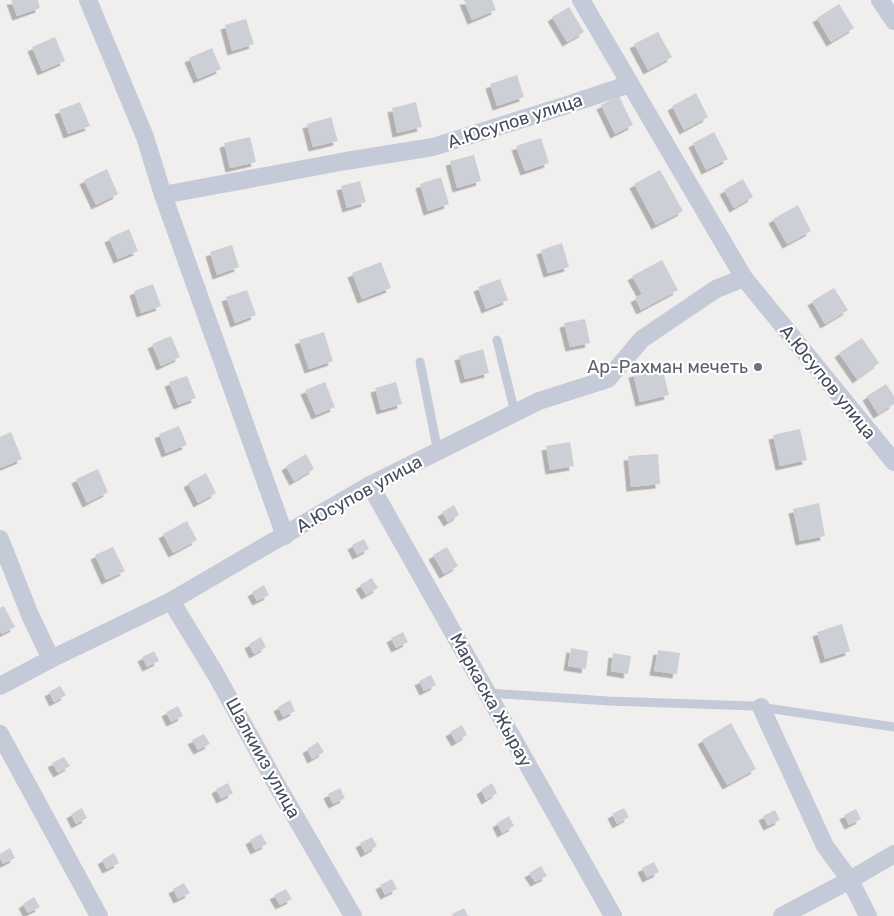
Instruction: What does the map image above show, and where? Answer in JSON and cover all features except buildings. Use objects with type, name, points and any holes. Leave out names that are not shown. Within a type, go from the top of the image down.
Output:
[{"type":"street","name":"А.Юсупов улица","points":[[88,0],[145,137],[163,195],[284,536],[370,485],[539,401],[608,379],[642,339],[716,288],[744,278]]},
{"type":"street","name":"А.Юсупов улица","points":[[581,0],[744,278],[894,462]]},
{"type":"street","points":[[880,0],[894,21]]},
{"type":"street","name":"А.Юсупов улица","points":[[163,195],[433,147],[630,84]]},
{"type":"street","name":"Маркаска Жырау","points":[[370,485],[613,916]]},
{"type":"street","points":[[0,686],[51,659],[172,601],[284,536]]},
{"type":"street","points":[[0,539],[30,615],[51,659]]},
{"type":"street","name":"Шалкииз улица","points":[[172,601],[353,916]]},
{"type":"street","points":[[761,707],[825,846],[850,880],[868,916]]},
{"type":"street","points":[[0,734],[99,916]]},
{"type":"street","points":[[782,916],[894,854]]},
{"type":"lane","points":[[497,340],[515,413]]},
{"type":"lane","points":[[420,362],[438,452]]},
{"type":"lane","points":[[487,693],[608,701],[761,707],[894,727]]},
{"type":"place","name":"Ар-Рахман мечеть","points":[[758,367]]}]
